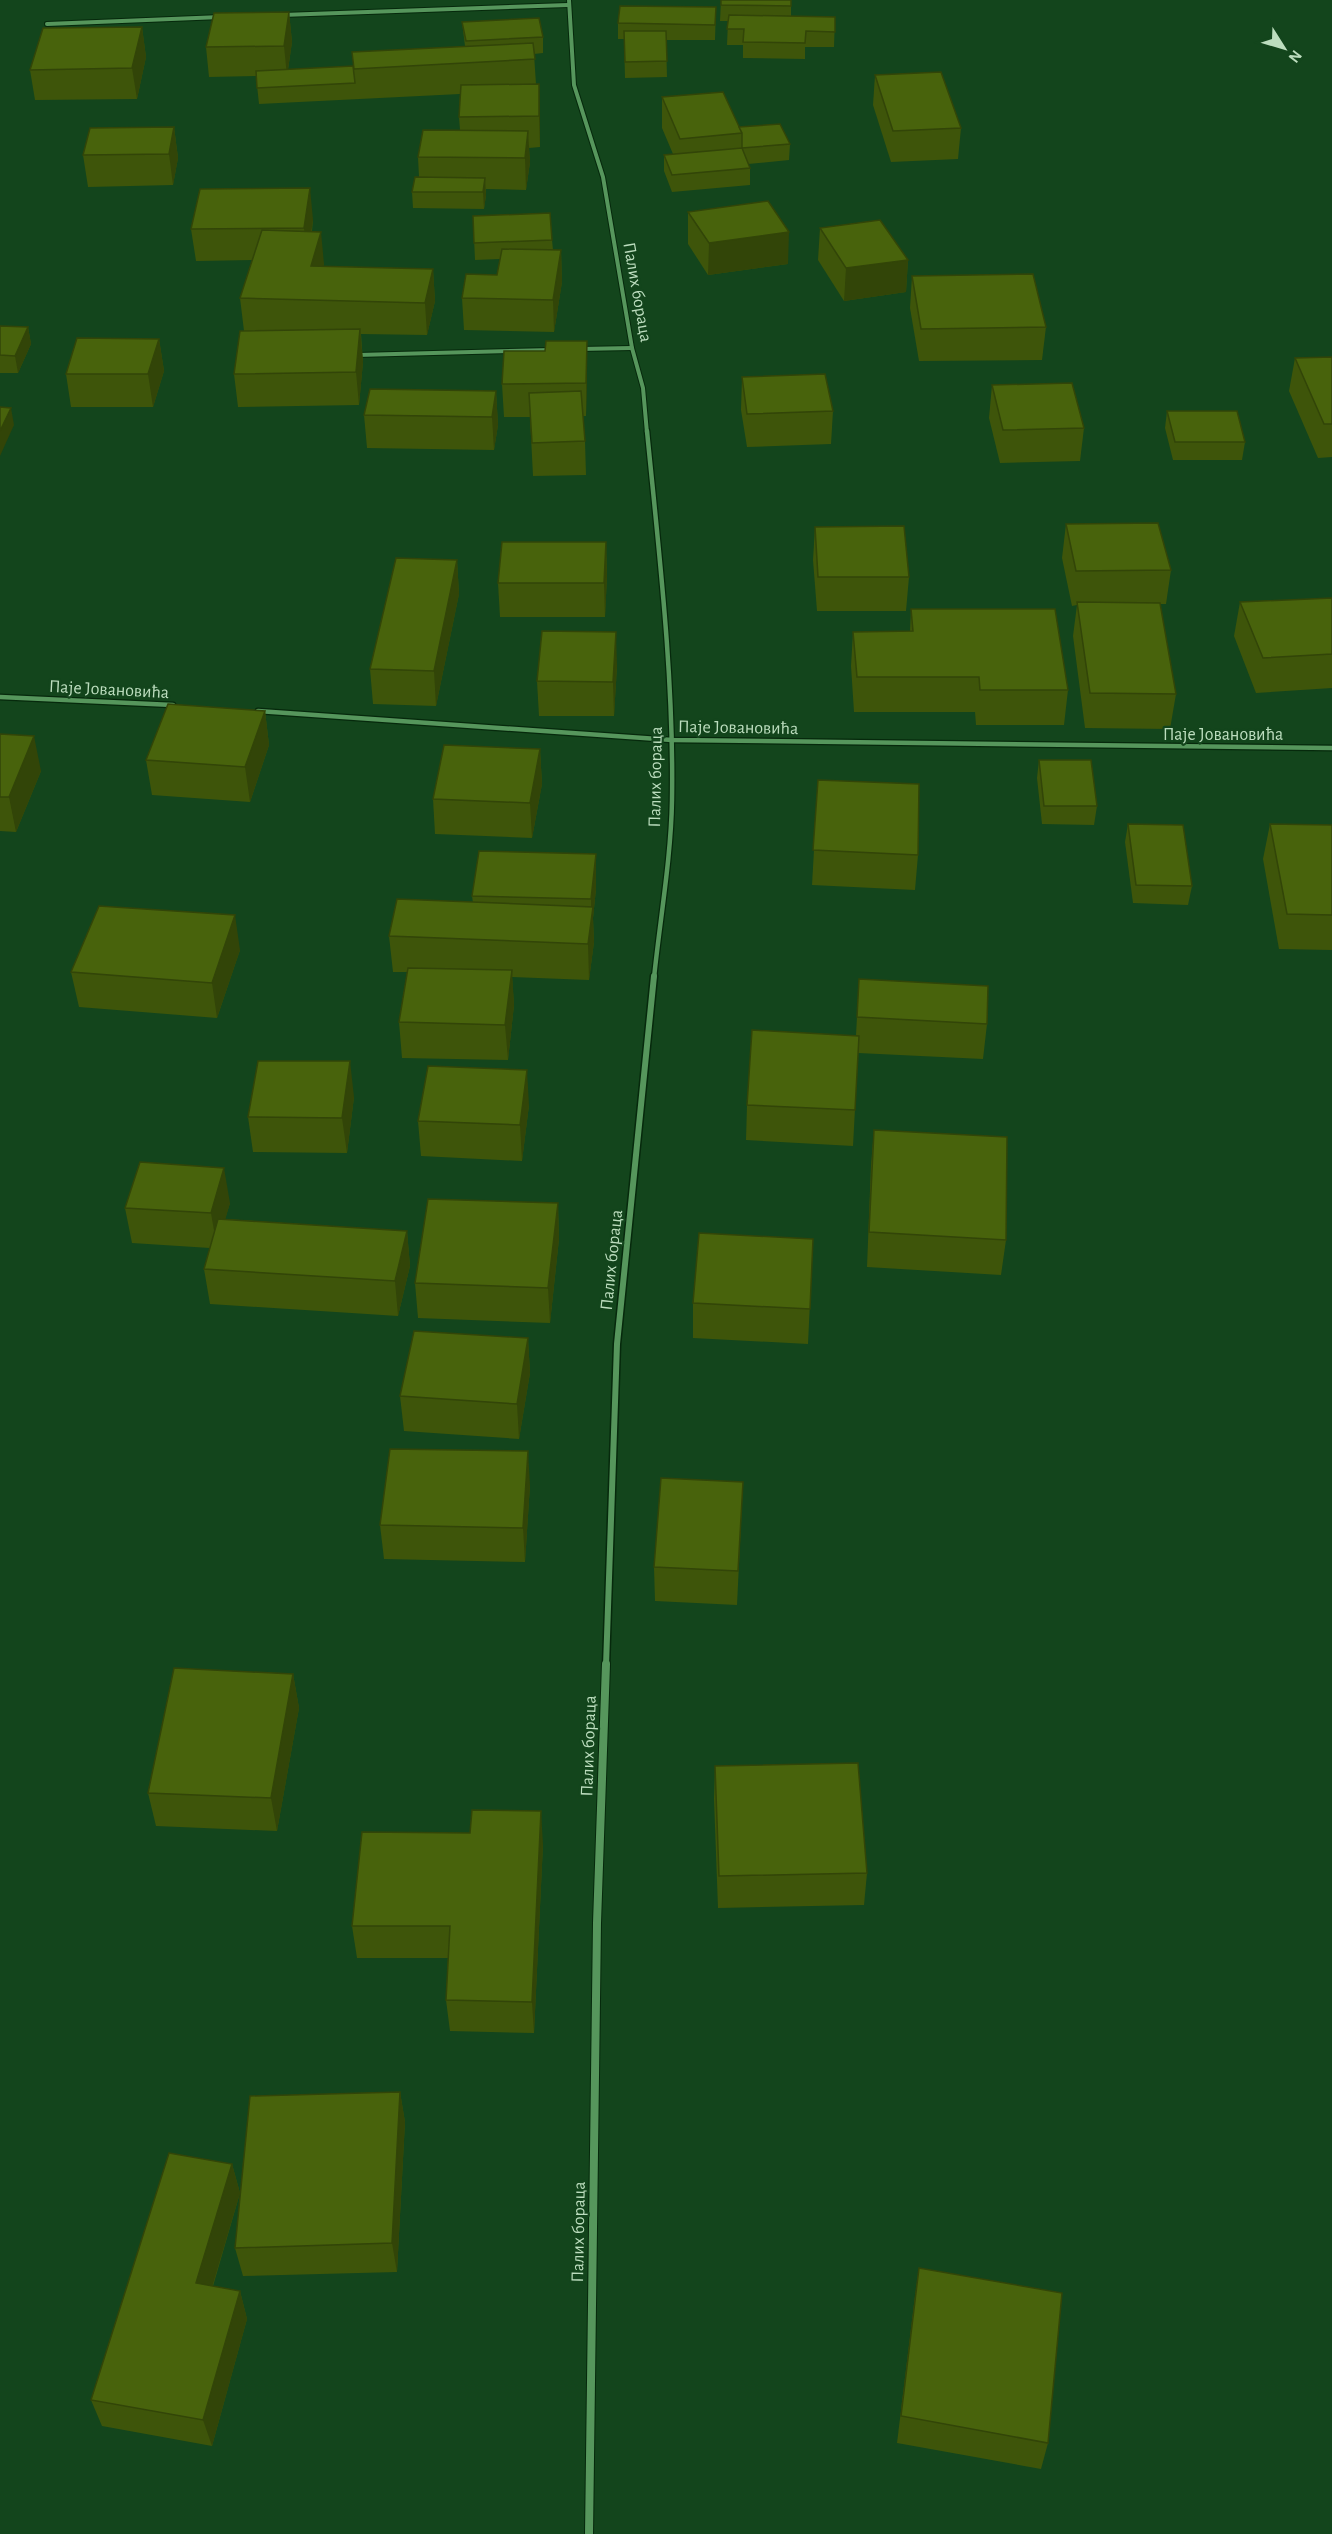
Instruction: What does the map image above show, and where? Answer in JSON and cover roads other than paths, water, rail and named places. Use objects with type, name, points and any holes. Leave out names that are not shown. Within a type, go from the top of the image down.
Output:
[{"type":"street","points":[[272,15],[569,2]]},
{"type":"street","name":"Палих бораца","points":[[569,2],[574,85],[603,177],[632,348],[644,400],[661,570],[672,740],[672,803],[617,1344],[597,1923],[590,2534]]},
{"type":"street","points":[[47,24],[225,17]]},
{"type":"street","points":[[573,349],[632,348]]},
{"type":"street","points":[[350,356],[562,350]]},
{"type":"street","name":"Паје Јовановића","points":[[0,697],[183,706]]},
{"type":"street","name":"Паје Јовановића","points":[[255,711],[672,740],[1332,748]]}]
